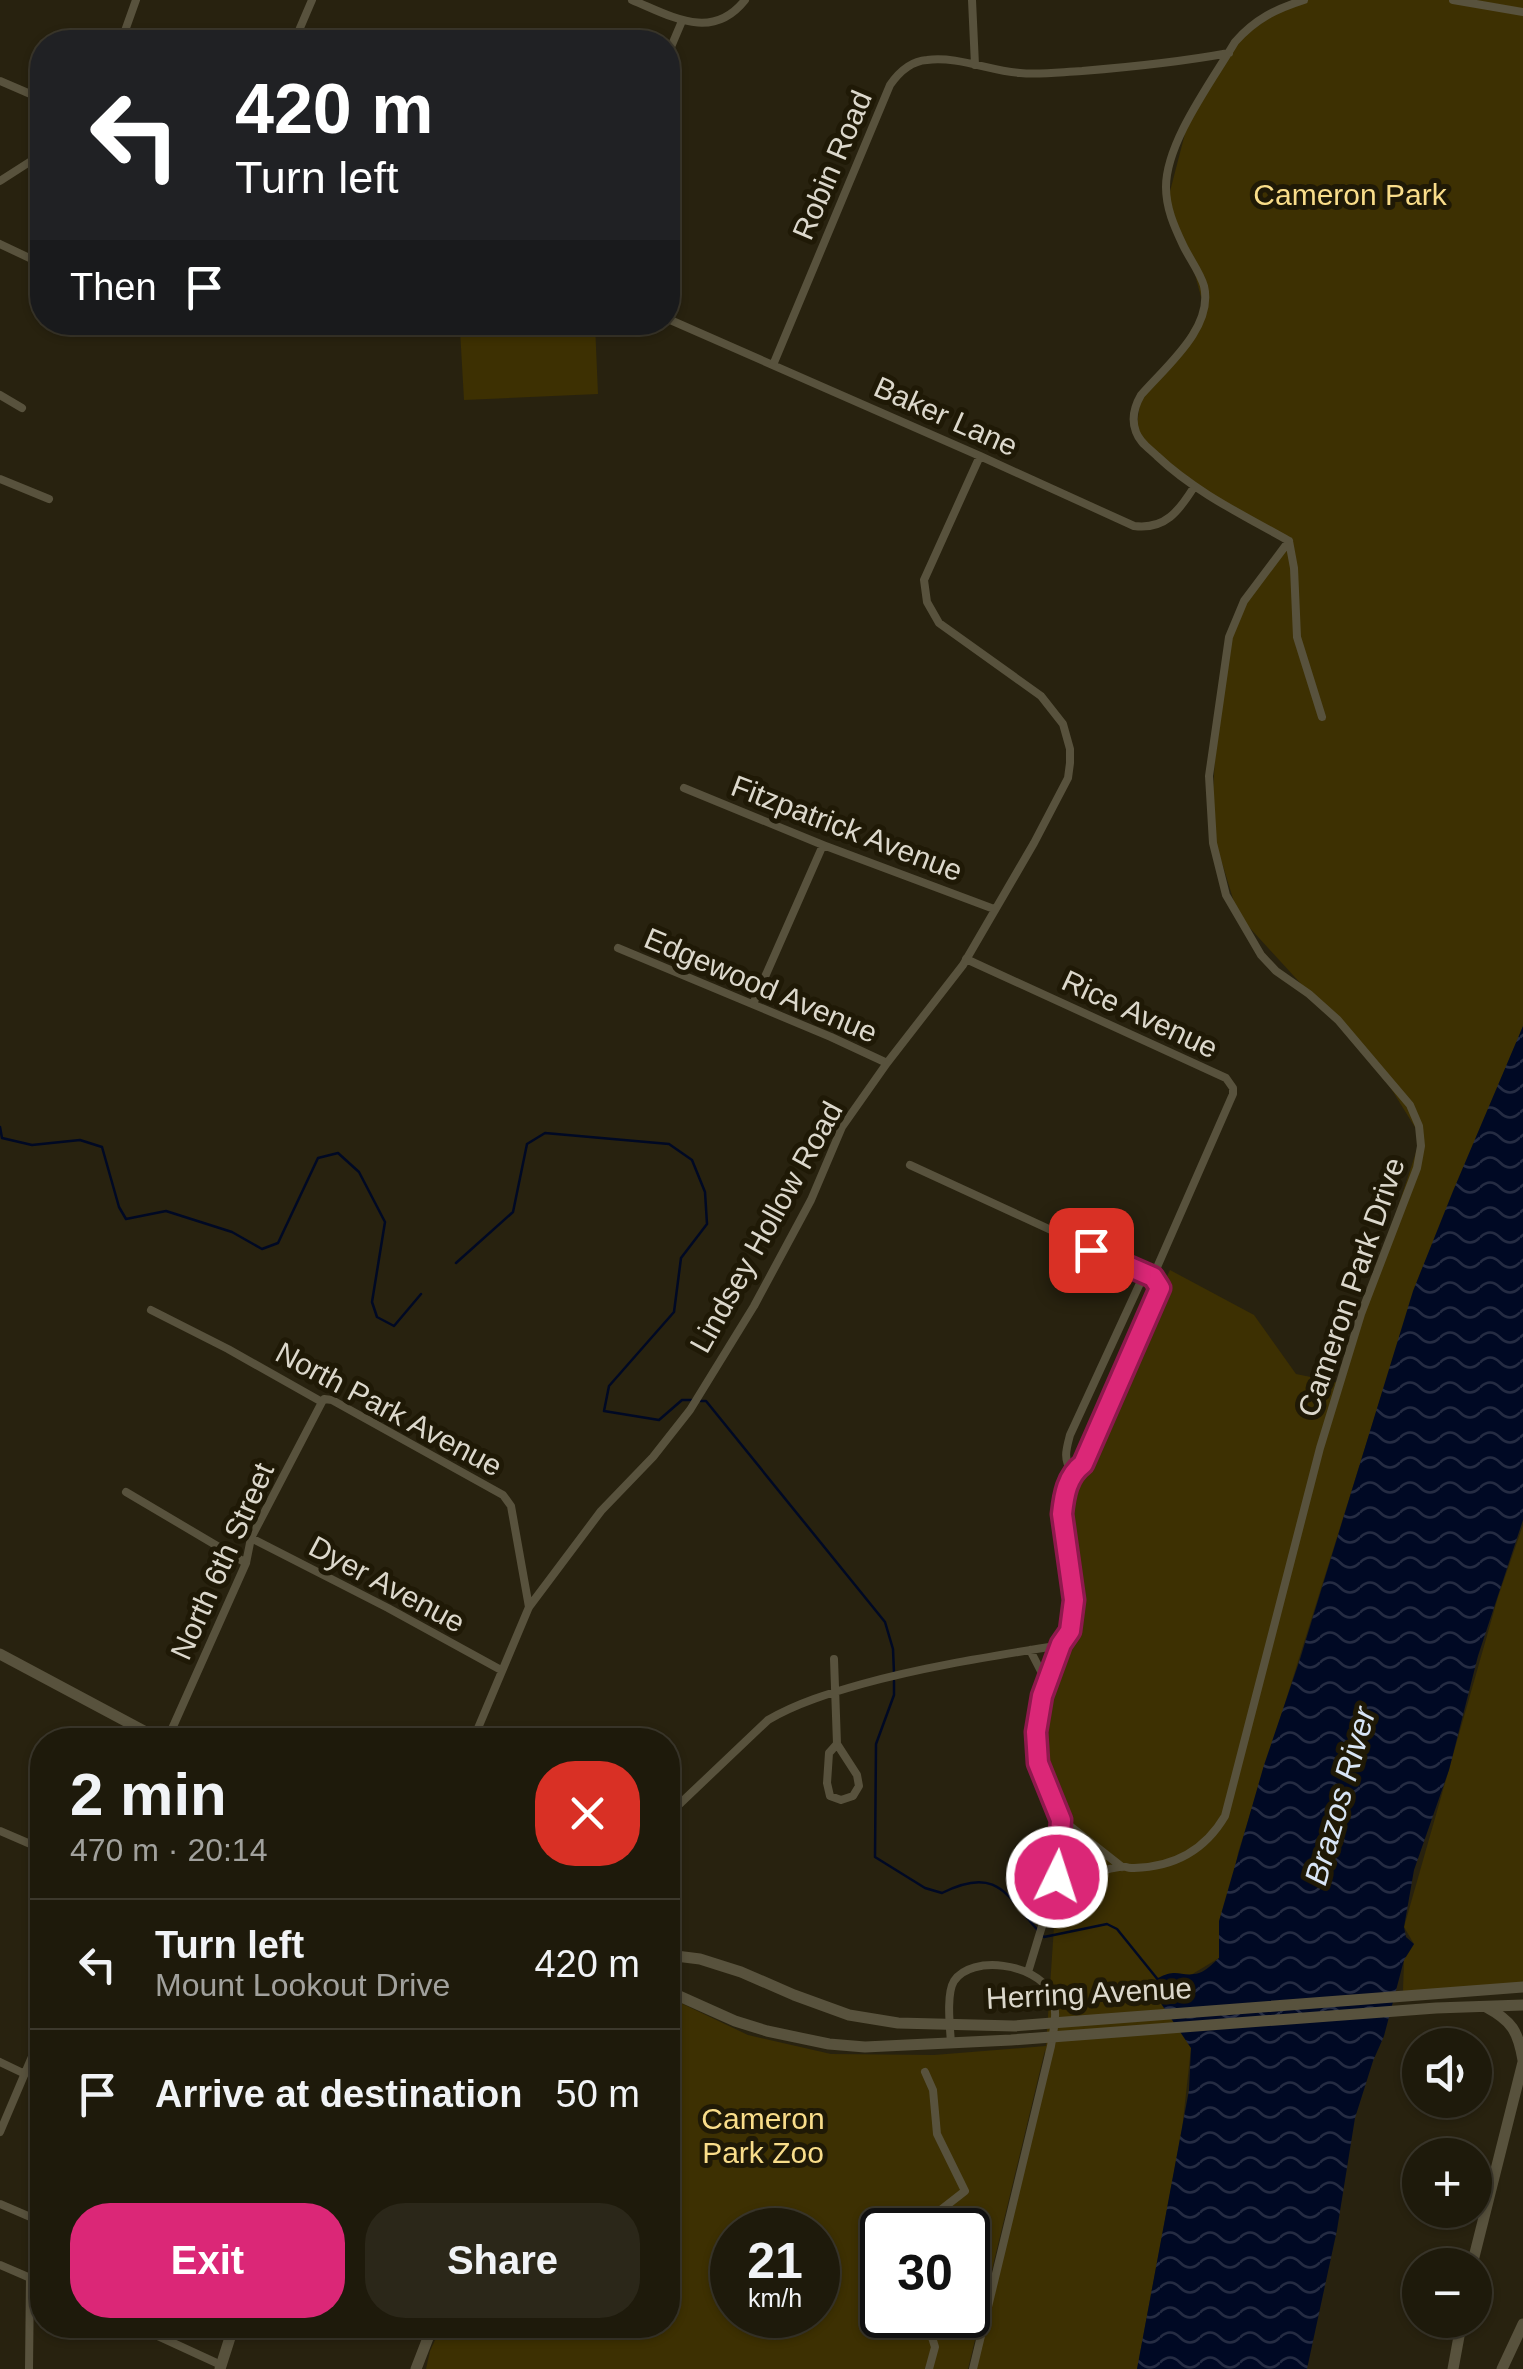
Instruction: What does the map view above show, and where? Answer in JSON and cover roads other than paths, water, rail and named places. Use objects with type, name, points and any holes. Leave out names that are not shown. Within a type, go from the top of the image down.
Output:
[{"type":"main road","points":[[0,1654],[141,1728]]},
{"type":"main road","name":"Herring Avenue","points":[[680,1956],[741,1972],[850,2015],[898,2024],[1014,2026],[1523,1987]]},
{"type":"main road","name":"Herring Avenue","points":[[680,1996],[735,2021],[794,2038],[865,2048],[1523,2005]]},
{"type":"main road","points":[[1476,2248],[1523,2061],[1517,2034],[1509,2022],[1482,2005]]},
{"type":"main road","points":[[1502,2369],[1523,2324]]},
{"type":"main road","points":[[220,2367],[230,2338]]},
{"type":"main road","points":[[416,2369],[429,2338]]},
{"type":"main road","points":[[1453,2369],[1459,2338]]},
{"type":"street","points":[[125,30],[136,0]]},
{"type":"street","points":[[299,30],[312,0]]},
{"type":"street","points":[[632,0],[701,24],[734,12],[745,0]]},
{"type":"street","points":[[972,0],[975,65]]},
{"type":"street","points":[[1304,0],[1272,12],[1244,32],[1172,150],[1167,203],[1204,287],[1204,308],[1194,335],[1140,395],[1133,418],[1140,440],[1178,475],[1289,541],[1297,637],[1322,717]]},
{"type":"street","points":[[1454,0],[1523,12]]},
{"type":"street","points":[[1513,0],[1523,12]]},
{"type":"street","points":[[678,30],[682,20]]},
{"type":"street","name":"Robin Road","points":[[774,365],[895,77],[902,70],[931,59],[1036,74],[1120,68],[1229,53]]},
{"type":"street","points":[[0,81],[30,94]]},
{"type":"street","points":[[0,181],[30,162]]},
{"type":"street","points":[[0,244],[30,258]]},
{"type":"street","name":"Baker Lane","points":[[680,324],[1140,527],[1172,518],[1194,487]]},
{"type":"street","points":[[0,396],[22,408]]},
{"type":"street","name":"Lindsey Hollow Road","points":[[478,1728],[529,1607],[602,1511],[690,1410],[754,1306],[803,1215],[842,1127],[966,959],[1068,778],[1067,736],[1050,704],[946,629],[926,602],[924,580],[980,456]]},
{"type":"street","points":[[0,479],[49,499]]},
{"type":"street","name":"Cameron Park Drive","points":[[1049,1901],[1092,1874],[1122,1866],[1163,1864],[1188,1855],[1216,1831],[1225,1816],[1320,1448],[1361,1314],[1420,1155],[1419,1126],[1410,1104],[1338,1020],[1276,971],[1256,946],[1226,896],[1213,843],[1210,776],[1228,637],[1244,601],[1289,541]]},
{"type":"street","name":"Fitzpatrick Avenue","points":[[684,788],[994,909]]},
{"type":"street","points":[[753,1004],[823,845]]},
{"type":"street","name":"Edgewood Avenue","points":[[618,948],[887,1064]]},
{"type":"street","name":"Rice Avenue","points":[[966,959],[1226,1078],[1232,1088],[1233,1094],[1153,1277]]},
{"type":"street","points":[[910,1165],[1153,1277],[1160,1288],[1083,1464],[1072,1472],[1062,1514],[1074,1600],[1070,1631],[1061,1644],[1042,1696],[1036,1732],[1038,1763],[1061,1820],[1057,1877],[1028,1972]]},
{"type":"street","points":[[1072,1472],[1065,1455],[1070,1435],[1140,1281],[1153,1277]]},
{"type":"street","name":"North Park Avenue","points":[[151,1310],[322,1402],[332,1400],[508,1499],[529,1607]]},
{"type":"street","name":"North 6th Street","points":[[170,1728],[246,1564],[251,1538],[322,1402]]},
{"type":"street","points":[[126,1492],[246,1564]]},
{"type":"street","name":"Dyer Avenue","points":[[251,1538],[501,1670]]},
{"type":"street","points":[[680,1803],[768,1720],[784,1710],[907,1671],[1061,1644]]},
{"type":"street","points":[[1030,1650],[1047,1682]]},
{"type":"street","points":[[834,1659],[838,1744],[859,1786],[852,1796],[841,1800],[830,1796],[827,1783],[828,1753],[838,1744]]},
{"type":"street","points":[[1061,1820],[1122,1866]]},
{"type":"street","points":[[0,1831],[30,1845]]},
{"type":"street","points":[[951,2044],[950,1990],[966,1970],[1016,1967],[1042,1980],[1049,1990],[1056,2006],[1054,2023],[973,2369]]},
{"type":"street","points":[[0,2062],[25,2074]]},
{"type":"street","points":[[0,2132],[30,2062]]},
{"type":"street","points":[[925,2072],[933,2090],[936,2134],[965,2192],[944,2208]]},
{"type":"street","points":[[0,2204],[30,2217]]},
{"type":"street","points":[[0,2265],[30,2277],[28,2369]]},
{"type":"street","points":[[161,2338],[220,2367]]},
{"type":"street","points":[[928,2369],[936,2347],[933,2338]]},
{"type":"water","name":"Brazos River","points":[[1523,1026],[1523,1520],[1478,1656],[1449,1770],[1414,1870],[1404,1927],[1406,1937],[1414,1944],[1404,1960],[1384,2036],[1355,2118],[1337,2230],[1307,2369],[1137,2369],[1189,2090],[1191,2048],[1156,1996],[1158,1978],[1170,1973],[1199,1973],[1219,1958],[1219,1921],[1264,1765],[1413,1291]]},
{"type":"waterway","points":[[0,1127],[2,1138],[32,1145],[80,1140],[102,1147],[126,1219],[166,1211],[232,1232],[262,1249],[278,1243],[318,1158],[338,1153],[359,1172],[385,1222],[372,1302],[377,1317],[394,1326],[421,1294]]},
{"type":"waterway","points":[[456,1263],[513,1212],[527,1144],[545,1133],[669,1144],[692,1160],[705,1192],[707,1224],[681,1258],[674,1312],[609,1386],[604,1411],[659,1420],[682,1400],[693,1400]]},
{"type":"waterway","points":[[701,1401],[706,1401],[885,1622],[893,1649],[894,1673]]},
{"type":"waterway","points":[[894,1681],[894,1695],[876,1744],[875,1857],[925,1888],[942,1893],[978,1882],[991,1884],[1002,1890],[1044,1937],[1107,1924],[1117,1929],[1159,1981]]},
{"type":"park label","name":"Cameron Park","points":[[1350,194]]},
{"type":"park label","name":"Cameron Park Zoo","points":[[763,2135]]}]
